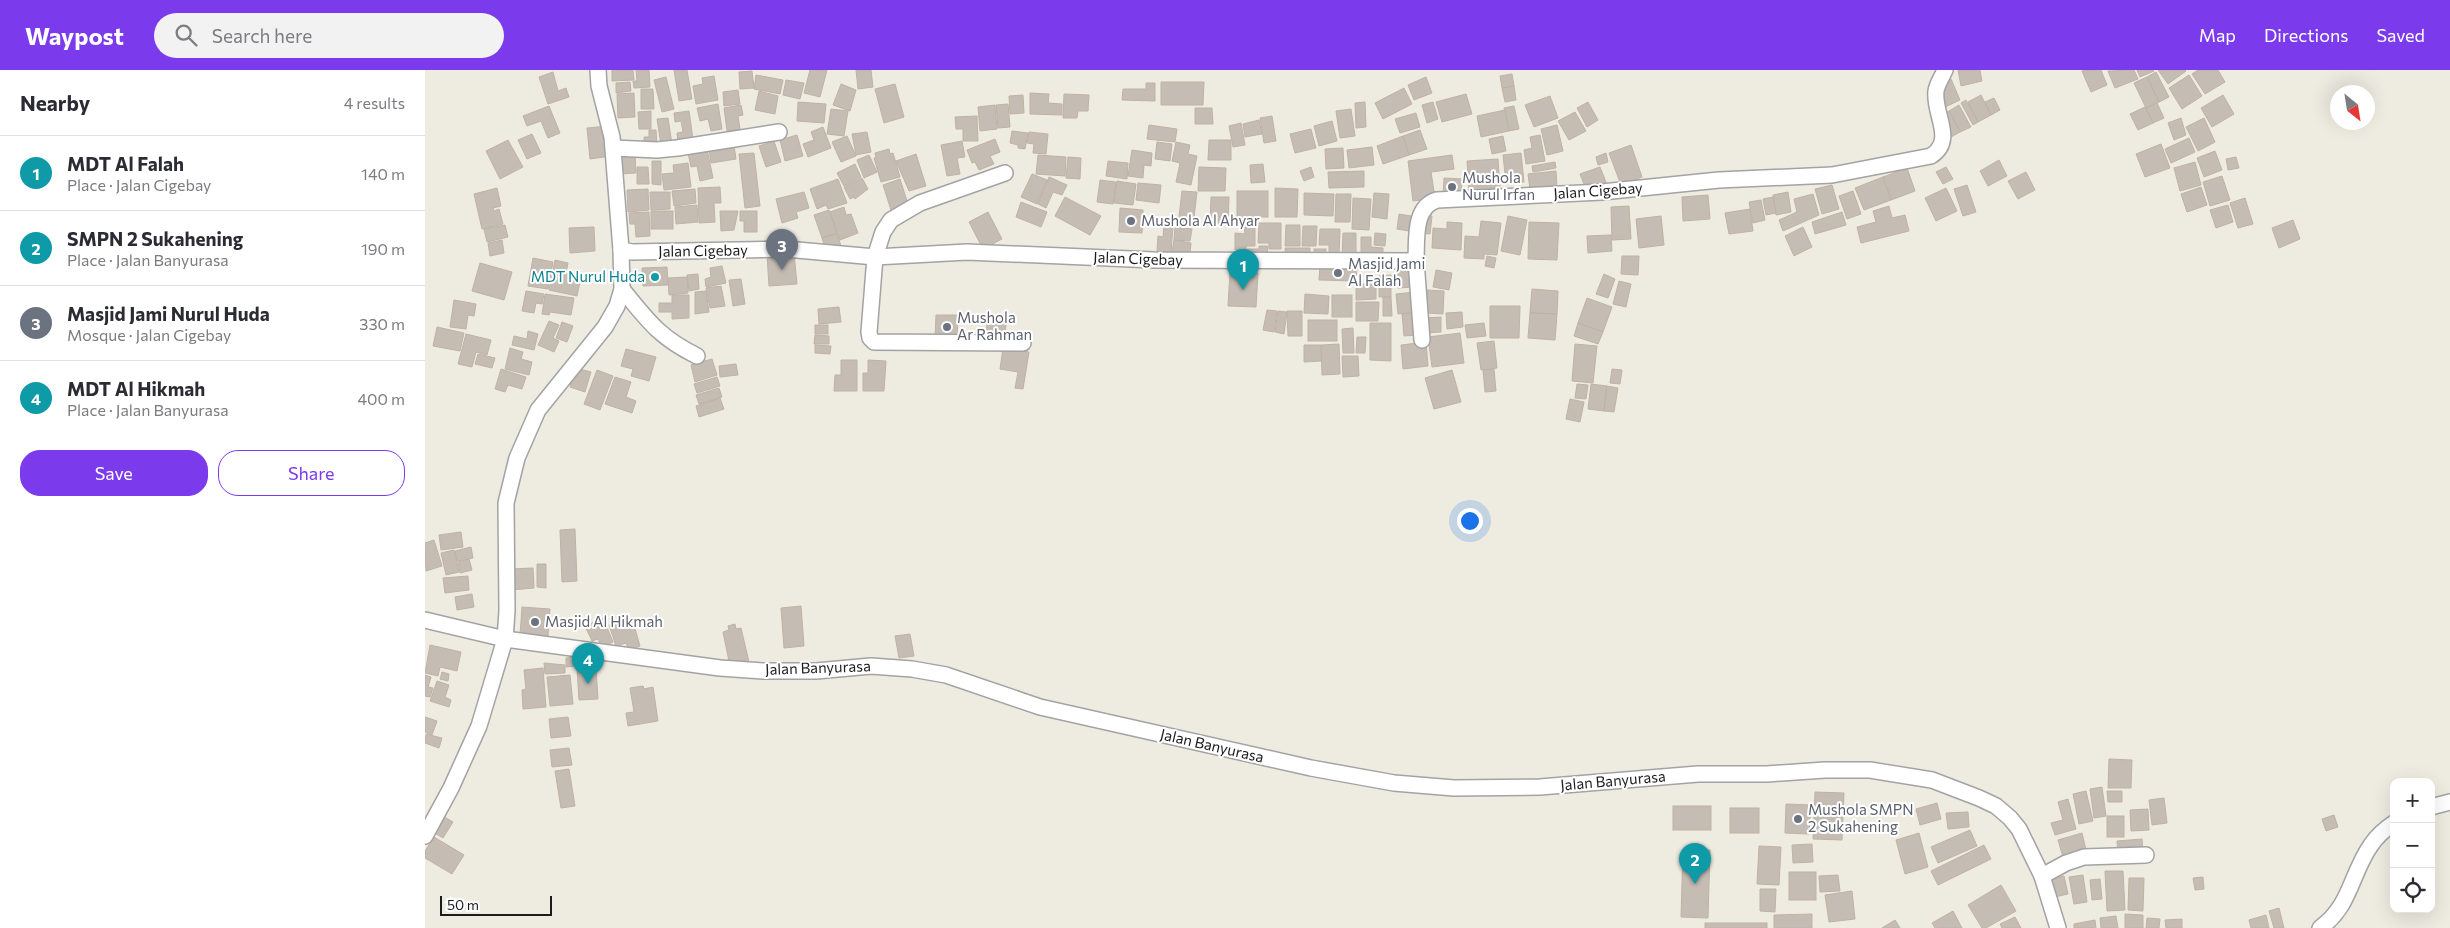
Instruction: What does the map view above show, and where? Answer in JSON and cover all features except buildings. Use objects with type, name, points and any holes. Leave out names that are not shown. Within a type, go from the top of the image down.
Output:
[{"type":"street","points":[[425,836],[451,788],[479,726],[505,639],[507,611],[506,502],[517,458],[538,410],[605,327],[617,306],[622,289],[614,148],[599,86],[598,70]]},
{"type":"street","name":"Jalan Cigebay","points":[[621,250],[632,252],[786,249],[875,257],[967,252],[1154,260],[1416,261],[1420,216],[1425,206],[1437,200],[1602,192],[1719,180],[1832,175],[1931,156],[1940,149],[1943,141],[1943,129],[1937,108],[1936,90],[1945,70]]},
{"type":"street","points":[[614,148],[657,150],[779,132]]},
{"type":"street","points":[[1005,173],[920,203],[891,220],[883,232],[875,257],[869,336],[873,341],[1023,343]]},
{"type":"street","points":[[1416,261],[1422,340]]},
{"type":"street","points":[[622,289],[658,332],[673,344],[697,356]]},
{"type":"street","name":"Jalan Banyurasa","points":[[425,620],[505,639],[720,668],[763,671],[816,671],[871,666],[912,669],[946,675],[1040,707],[1302,766],[1395,783],[1454,788],[1540,787],[1699,774],[1767,774],[1825,770],[1869,770],[1932,780],[1996,806],[2010,818],[2019,829],[2042,876],[2058,928]]},
{"type":"street","points":[[2435,806],[2450,802]]},
{"type":"street","points":[[2320,928],[2330,921],[2348,896],[2371,845],[2390,827]]},
{"type":"street","points":[[2042,876],[2066,863],[2084,857],[2147,855]]},
{"type":"place","name":"Mushola Nurul Irfan","points":[[1452,187]]},
{"type":"place","name":"Mushola Al Ahyar","points":[[1131,221]]},
{"type":"place","name":"Masjid Jami Nurul Huda","points":[[782,270]]},
{"type":"place","name":"Masjid Jami Al Falah","points":[[1338,273]]},
{"type":"place","name":"MDT Nurul Huda","points":[[655,277]]},
{"type":"place","name":"MDT Al Falah","points":[[1243,290]]},
{"type":"place","name":"Mushola Ar Rahman","points":[[947,327]]},
{"type":"place","name":"Masjid Al Hikmah","points":[[535,622]]},
{"type":"place","name":"MDT Al Hikmah","points":[[588,684]]},
{"type":"place","name":"Mushola SMPN 2 Sukahening","points":[[1798,819]]},
{"type":"place","name":"SMPN 2 Sukahening","points":[[1695,884]]}]
